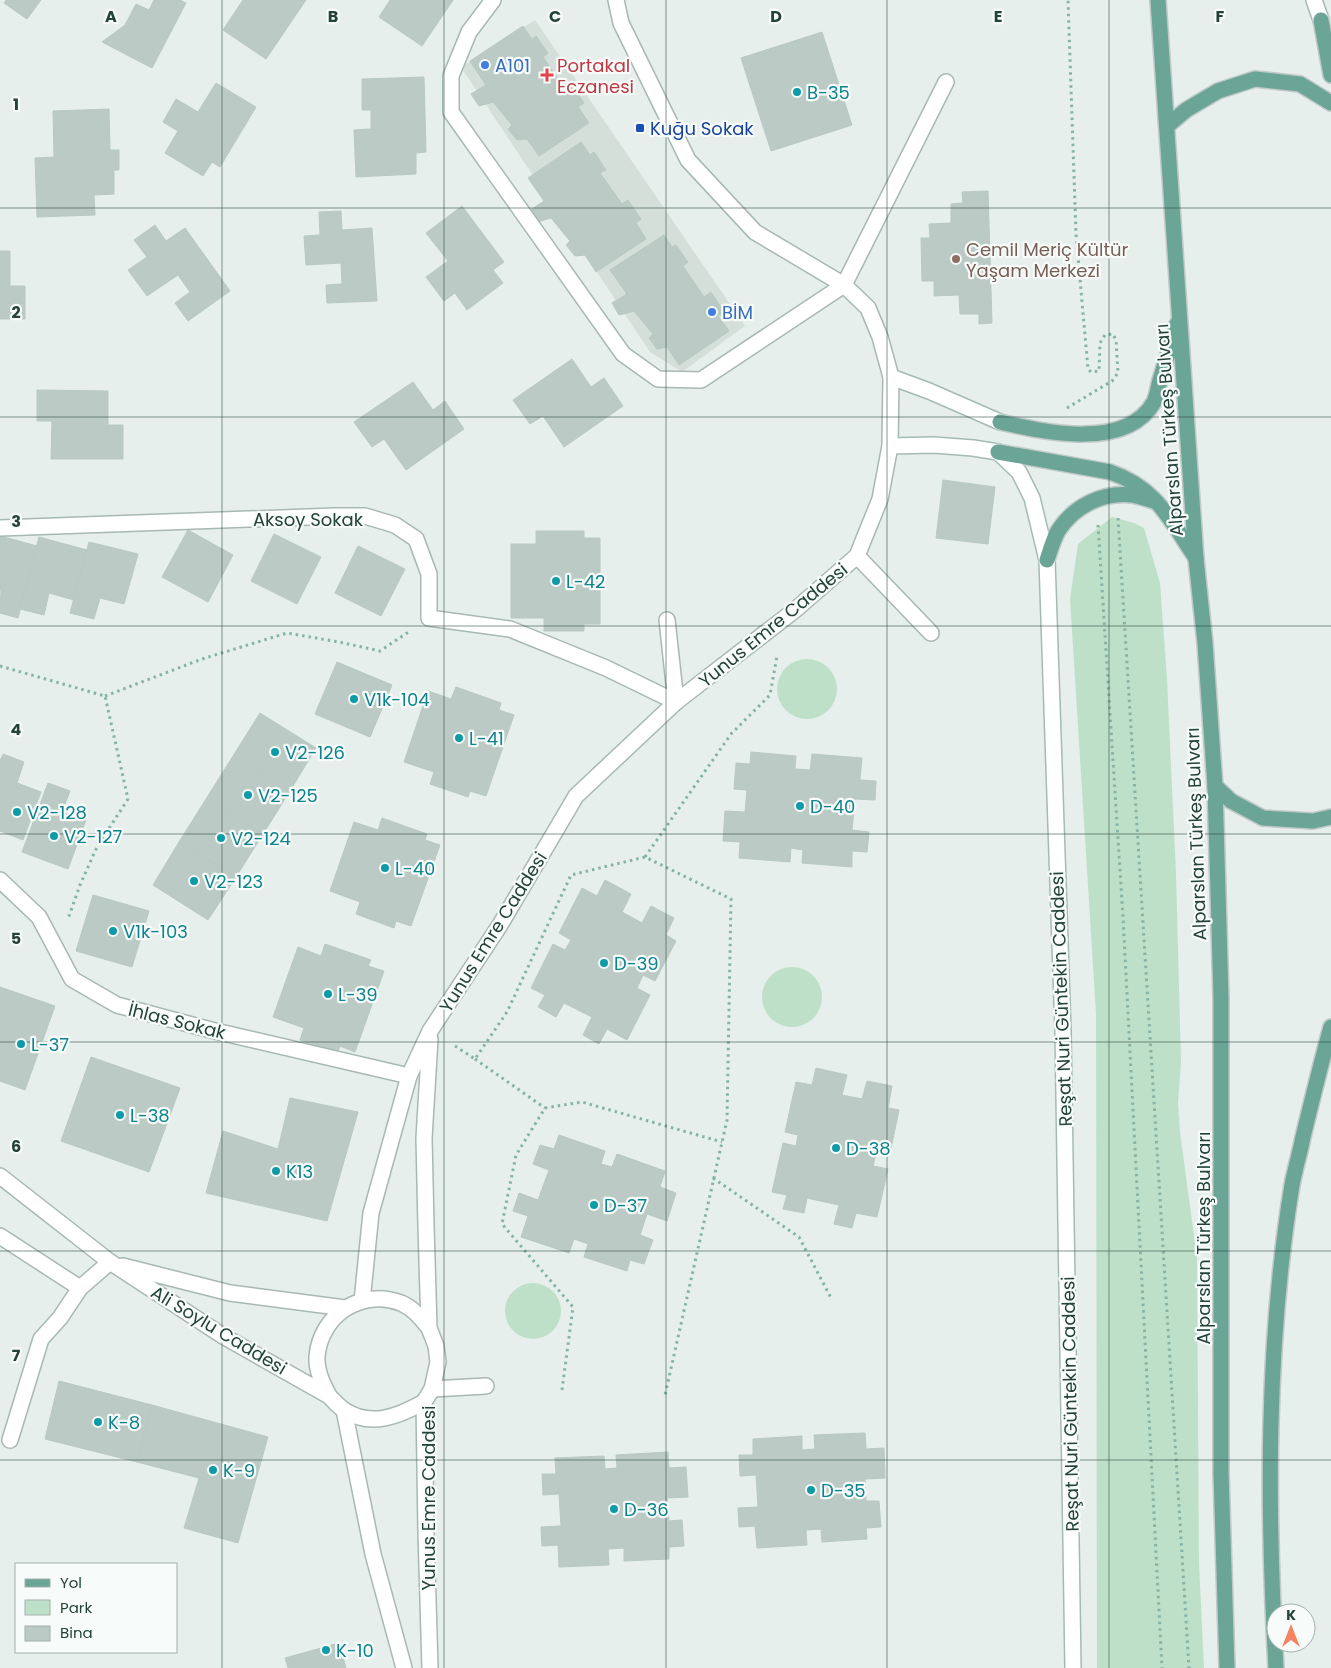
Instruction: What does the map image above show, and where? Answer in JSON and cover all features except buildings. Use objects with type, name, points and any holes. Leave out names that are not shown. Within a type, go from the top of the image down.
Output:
[{"type":"main road","name":"Alparslan Türkeş Bulvarı","points":[[1158,0],[1196,559],[1205,643],[1215,786],[1221,998],[1221,1463],[1227,1668]]},
{"type":"main road","points":[[1321,20],[1331,74]]},
{"type":"main road","points":[[1167,126],[1186,110],[1218,91],[1255,79],[1300,84],[1331,102]]},
{"type":"main road","points":[[1000,422],[1024,428],[1084,434],[1112,432],[1137,422],[1154,402],[1180,313]]},
{"type":"main road","points":[[998,452],[1110,472],[1126,477],[1158,502],[1196,559]]},
{"type":"main road","points":[[1047,560],[1058,532],[1073,513],[1096,499],[1117,495],[1132,495],[1158,502]]},
{"type":"main road","points":[[1215,786],[1231,801],[1262,818],[1313,821],[1331,817]]},
{"type":"main road","points":[[1276,1668],[1271,1422],[1274,1332],[1292,1184],[1331,1027]]},
{"type":"street","points":[[493,0],[469,32],[451,76],[451,112],[623,354],[658,379],[701,380],[844,285],[946,82]]},
{"type":"street","name":"Yunus Emre Caddesi","points":[[362,1301],[371,1213],[409,1076],[430,1031],[500,926],[576,796],[676,702],[783,619],[857,556],[880,499],[890,446],[891,377],[880,337],[868,308],[844,285],[755,232],[688,160],[621,23],[616,0]]},
{"type":"street","points":[[1314,0],[1321,20]]},
{"type":"street","points":[[891,377],[929,391],[1000,422]]},
{"type":"street","points":[[890,446],[934,445],[998,452]]},
{"type":"street","name":"Reşat Nuri Güntekin Caddesi","points":[[998,452],[1019,472],[1032,498],[1047,560],[1063,1030],[1073,1668]]},
{"type":"street","name":"Aksoy Sokak","points":[[0,528],[365,516],[395,525],[416,539],[429,574],[429,618]]},
{"type":"street","points":[[857,556],[931,633]]},
{"type":"street","points":[[429,618],[510,629],[606,668],[676,702]]},
{"type":"street","points":[[667,620],[676,702]]},
{"type":"street","name":"İhlas Sokak","points":[[0,880],[39,917],[72,979],[117,1005],[211,1030],[409,1076]]},
{"type":"street","name":"Yunus Emre Caddesi","points":[[430,1031],[424,1138],[429,1328],[436,1346],[438,1362],[432,1389],[424,1402],[430,1668]]},
{"type":"street","name":"Ali Soylu Caddesi","points":[[0,1176],[110,1262],[223,1336],[329,1396]]},
{"type":"street","points":[[0,1236],[80,1288]]},
{"type":"street","points":[[10,1440],[41,1339],[60,1318],[80,1288],[110,1262]]},
{"type":"street","name":"Ali Soylu Caddesi","points":[[110,1262],[230,1293],[345,1308]]},
{"type":"street","points":[[424,1402],[404,1414],[384,1419],[363,1418],[344,1410],[329,1396],[320,1378],[317,1358],[321,1337],[331,1320],[345,1308],[362,1301],[382,1299],[401,1303],[417,1313],[429,1328]]},
{"type":"street","points":[[432,1389],[486,1386]]},
{"type":"street","points":[[344,1410],[373,1554],[404,1668]]},
{"type":"path","points":[[1063,433],[1064,409],[1112,381],[1118,373],[1116,340],[1113,334],[1105,335],[1100,342],[1099,371],[1091,372],[1088,369],[1076,234],[1068,0]]},
{"type":"path","points":[[1117,495],[1190,1668]]},
{"type":"path","points":[[1096,499],[1123,917],[1162,1668]]},
{"type":"path","points":[[0,666],[104,696],[202,659],[287,633],[380,651],[429,618]]},
{"type":"path","points":[[645,857],[731,734],[770,695],[783,619]]},
{"type":"path","points":[[57,950],[80,885],[97,847],[128,799],[104,696]]},
{"type":"path","points":[[475,1059],[507,1012],[571,875],[645,857],[731,898],[727,1120],[665,1395]]},
{"type":"path","points":[[430,1031],[475,1059],[545,1108],[582,1102],[722,1142]]},
{"type":"path","points":[[545,1108],[516,1155],[502,1224],[573,1307],[562,1390]]},
{"type":"path","points":[[714,1178],[799,1237],[831,1298]]},
{"type":"shaded area","points":[[535,20],[745,326],[682,372],[650,352],[461,67]]},
{"type":"green space","points":[[1112,517],[1144,528],[1160,583],[1167,679],[1176,874],[1181,1061],[1178,1103],[1180,1132],[1197,1258],[1199,1563],[1204,1668],[1097,1668],[1096,1014],[1070,599],[1078,544]]},
{"type":"green space","points":[[807,659],[823,664],[828,668],[832,673],[837,689],[832,705],[828,710],[823,714],[807,719],[791,714],[786,710],[782,705],[777,689],[782,673],[786,668],[791,664]]},
{"type":"green space","points":[[792,967],[809,972],[817,980],[822,997],[817,1014],[809,1022],[792,1027],[775,1022],[767,1014],[762,997],[767,980],[775,972]]},
{"type":"green space","points":[[527,1283],[539,1283],[553,1291],[561,1305],[559,1322],[553,1331],[539,1339],[527,1339],[517,1334],[510,1327],[505,1317],[505,1305],[510,1295],[517,1288]]},
{"type":"place","name":"A101","points":[[485,65]]},
{"type":"place","name":"Portakal Eczanesi","points":[[547,75]]},
{"type":"place","name":"B-35","points":[[797,92]]},
{"type":"place","name":"Kuğu Sokak","points":[[640,128]]},
{"type":"place","name":"Cemil Meriç Kültür Yaşam Merkezi","points":[[956,259]]},
{"type":"place","name":"BİM","points":[[712,312]]},
{"type":"place","name":"L-42","points":[[556,581]]},
{"type":"place","name":"V1k-104","points":[[354,699]]},
{"type":"place","name":"L-41","points":[[459,738]]},
{"type":"place","name":"V2-126","points":[[275,752]]},
{"type":"place","name":"V2-125","points":[[248,795]]},
{"type":"place","name":"D-40","points":[[800,806]]},
{"type":"place","name":"V2-128","points":[[17,812]]},
{"type":"place","name":"V2-127","points":[[54,836]]},
{"type":"place","name":"V2-124","points":[[221,838]]},
{"type":"place","name":"L-40","points":[[385,868]]},
{"type":"place","name":"V2-123","points":[[194,881]]},
{"type":"place","name":"V1k-103","points":[[113,931]]},
{"type":"place","name":"D-39","points":[[604,963]]},
{"type":"place","name":"L-39","points":[[328,994]]},
{"type":"place","name":"L-37","points":[[21,1044]]},
{"type":"place","name":"L-38","points":[[120,1115]]},
{"type":"place","name":"D-38","points":[[836,1148]]},
{"type":"place","name":"K13","points":[[276,1171]]},
{"type":"place","name":"D-37","points":[[594,1205]]},
{"type":"place","name":"K-8","points":[[98,1422]]},
{"type":"place","name":"K-9","points":[[213,1470]]},
{"type":"place","name":"D-35","points":[[811,1490]]},
{"type":"place","name":"D-36","points":[[614,1509]]},
{"type":"place","name":"K-10","points":[[326,1650]]}]
